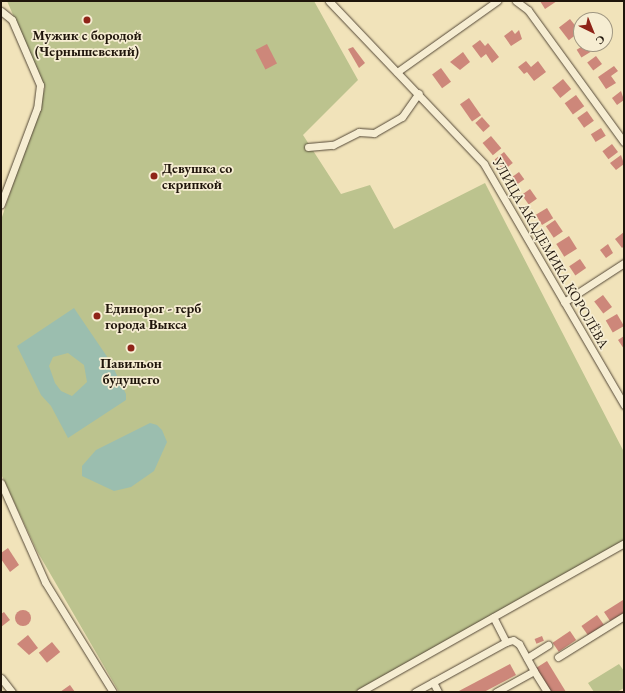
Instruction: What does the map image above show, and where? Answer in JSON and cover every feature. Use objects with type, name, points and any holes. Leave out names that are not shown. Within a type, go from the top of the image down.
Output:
[{"type":"street","name":"УЛИЦА АКАДЕМИКА КОРОЛЁВА","points":[[329,1],[470,147],[493,176],[564,302],[622,395],[624,405]]},
{"type":"street","points":[[516,1],[528,10],[624,142]]},
{"type":"street","points":[[397,72],[493,2]]},
{"type":"street","points":[[1,11],[12,20],[40,85],[37,108],[1,204]]},
{"type":"street","points":[[308,147],[333,145],[359,132],[374,133],[402,117],[419,94]]},
{"type":"street","points":[[564,302],[624,263]]},
{"type":"street","points":[[1,483],[45,582],[113,692]]},
{"type":"street","points":[[360,692],[624,543]]},
{"type":"street","points":[[558,656],[624,616]]},
{"type":"street","points":[[492,617],[506,642]]},
{"type":"street","points":[[415,692],[506,642],[513,640],[527,658],[547,692]]},
{"type":"street","points":[[527,658],[548,645]]},
{"type":"street","points":[[496,692],[534,671]]},
{"type":"street","points":[[1,678],[12,692]]},
{"type":"street","points":[[433,682],[438,692]]},
{"type":"green space","points":[[7,1],[314,1],[358,80],[303,135],[341,194],[370,185],[394,229],[485,183],[624,452],[624,543],[354,692],[119,692],[37,551],[1,474],[1,220],[45,88]]},
{"type":"green space","points":[[619,664],[624,671],[624,688],[617,692],[594,692],[588,683]]},
{"type":"shaded area","points":[[74,308],[110,361],[126,394],[126,400],[68,438],[51,406],[41,395],[17,346]],"holes":[[[68,353],[84,365],[87,382],[72,396],[61,391],[55,383],[49,366],[53,357]]]},
{"type":"shaded area","points":[[150,423],[157,425],[162,430],[167,442],[154,471],[131,487],[114,491],[82,476],[82,466],[96,450]]},
{"type":"building","points":[[540,1],[557,1],[545,9]]},
{"type":"building","points":[[570,19],[573,23],[573,37],[569,40],[559,28]]},
{"type":"building","points":[[512,30],[515,34],[519,30],[522,39],[511,46],[504,36]]},
{"type":"building","points":[[480,40],[485,46],[488,43],[499,57],[492,63],[486,54],[481,58],[472,46]]},
{"type":"building","points":[[267,44],[277,64],[265,70],[255,50]]},
{"type":"building","points":[[353,47],[365,63],[359,68],[348,49]]},
{"type":"building","points":[[463,52],[470,62],[460,70],[450,62]]},
{"type":"building","points":[[578,52],[590,52],[581,57]]},
{"type":"building","points":[[596,56],[602,64],[593,71],[587,63]]},
{"type":"building","points":[[526,61],[531,67],[538,61],[546,72],[534,81],[527,72],[524,74],[518,67]]},
{"type":"building","points":[[614,66],[618,71],[611,76],[616,83],[606,89],[598,77]]},
{"type":"building","points":[[441,68],[451,82],[442,88],[432,74]]},
{"type":"building","points":[[563,79],[571,89],[560,98],[552,88]]},
{"type":"building","points":[[621,91],[624,100],[617,105],[612,98]]},
{"type":"building","points":[[576,95],[584,106],[573,115],[565,103]]},
{"type":"building","points":[[469,98],[481,115],[472,122],[460,104]]},
{"type":"building","points":[[587,111],[594,121],[584,128],[577,118]]},
{"type":"building","points":[[482,117],[490,126],[483,132],[475,123]]},
{"type":"building","points":[[601,128],[606,136],[596,142],[591,134]]},
{"type":"building","points":[[491,136],[501,148],[493,155],[483,143]]},
{"type":"building","points":[[612,144],[618,152],[608,159],[602,151]]},
{"type":"building","points":[[504,152],[513,163],[503,170],[495,160]]},
{"type":"building","points":[[621,155],[624,164],[616,170],[610,163]]},
{"type":"building","points":[[519,172],[524,179],[515,186],[510,178]]},
{"type":"building","points":[[530,189],[537,199],[529,205],[522,195]]},
{"type":"building","points":[[547,208],[553,218],[542,225],[536,215]]},
{"type":"building","points":[[555,220],[563,232],[554,238],[546,226]]},
{"type":"building","points":[[624,232],[624,246],[622,248],[615,239]]},
{"type":"building","points":[[569,236],[577,249],[564,257],[556,244]]},
{"type":"building","points":[[608,244],[613,253],[606,258],[600,250]]},
{"type":"building","points":[[580,259],[586,268],[575,275],[569,266]]},
{"type":"building","points":[[603,295],[612,307],[603,314],[594,302]]},
{"type":"building","points":[[617,314],[624,326],[613,333],[606,320]]},
{"type":"building","points":[[624,336],[624,349],[618,340]]},
{"type":"building","points":[[8,548],[19,565],[10,572],[1,559],[1,553]]},
{"type":"building","points":[[623,600],[624,613],[610,621],[604,612]]},
{"type":"building","points":[[20,610],[26,610],[31,615],[29,624],[26,626],[20,626],[15,621],[15,615]]},
{"type":"building","points":[[4,612],[10,620],[1,627],[1,614]]},
{"type":"building","points":[[597,615],[604,625],[588,636],[581,626]]},
{"type":"building","points":[[570,631],[576,640],[559,652],[553,643]]},
{"type":"building","points":[[28,635],[38,648],[29,655],[17,644]]},
{"type":"building","points":[[542,636],[544,641],[536,644],[535,639]]},
{"type":"building","points":[[52,642],[60,652],[47,663],[39,653]]},
{"type":"building","points":[[547,661],[566,692],[551,692],[536,668]]},
{"type":"building","points":[[510,664],[516,675],[484,692],[457,692]]},
{"type":"building","points":[[70,685],[75,692],[60,692]]},
{"type":"place","name":"Мужик с бородой (Чернышевский)","points":[[87,20]]},
{"type":"place","name":"Девушка со скрипкой","points":[[154,176]]},
{"type":"place","name":"Единорог - герб города Выкса","points":[[97,316]]},
{"type":"place","name":"Павильон будущего","points":[[131,348]]}]
